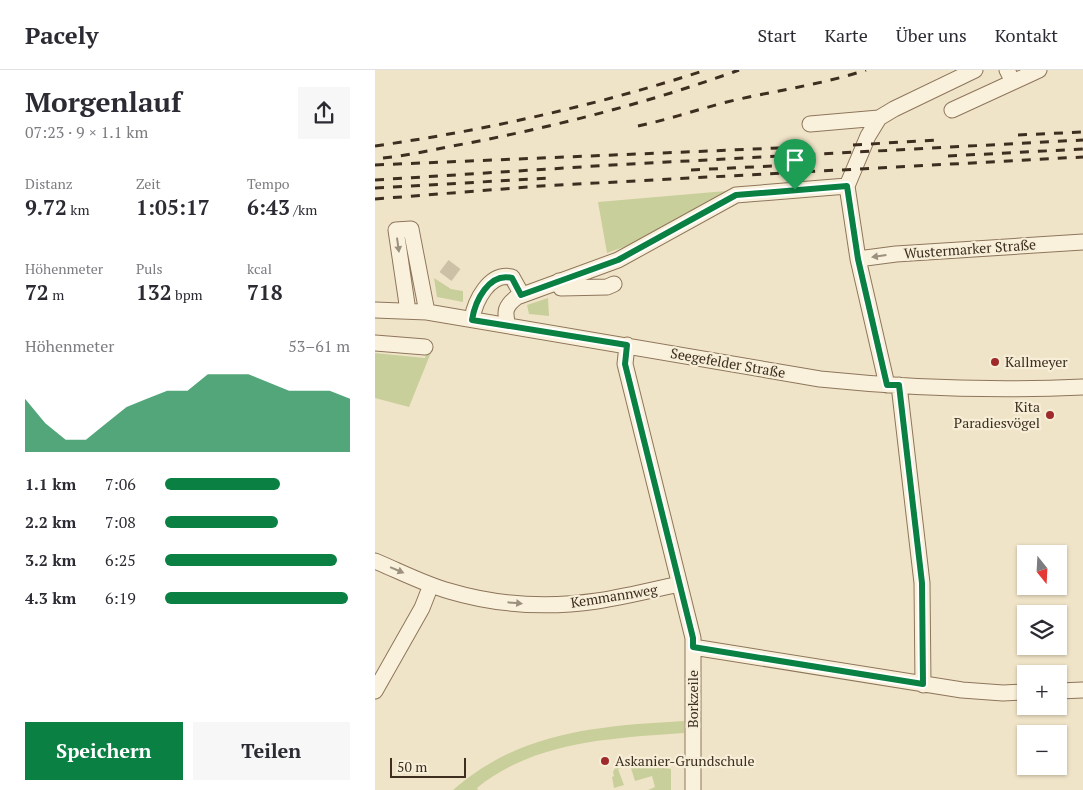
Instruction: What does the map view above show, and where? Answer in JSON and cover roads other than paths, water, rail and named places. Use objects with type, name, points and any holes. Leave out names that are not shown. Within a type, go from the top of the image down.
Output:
[{"type":"street","points":[[810,124],[879,118],[975,70]]},
{"type":"street","points":[[952,110],[1010,76],[1039,70]]},
{"type":"street","points":[[879,118],[868,136],[847,186],[858,259],[893,385],[922,583],[923,684]]},
{"type":"street","points":[[508,326],[505,315],[506,308],[510,302],[521,295],[618,260],[736,195],[847,186]]},
{"type":"street","points":[[408,311],[396,230],[411,229],[427,312]]},
{"type":"street","name":"Wustermarker Straße","points":[[858,259],[896,254],[1083,242]]},
{"type":"street","points":[[472,320],[473,310],[479,297],[488,285],[497,278],[505,276],[512,278],[521,295]]},
{"type":"street","points":[[559,282],[561,288],[607,287],[614,284]]},
{"type":"street","name":"Seegefelder Straße","points":[[375,310],[427,312],[820,379],[893,385],[974,388],[1083,387]]},
{"type":"street","points":[[375,343],[425,347]]},
{"type":"street","name":"Borkzeile","points":[[627,345],[625,364],[693,638],[693,790]]},
{"type":"street","name":"Kemmannweg","points":[[375,561],[431,585],[467,596],[534,605],[598,601],[679,584]]},
{"type":"street","points":[[375,690],[422,608],[431,585]]},
{"type":"street","points":[[693,647],[923,684],[983,692],[1017,692]]},
{"type":"street","points":[[1067,691],[1083,690]]},
{"type":"tunnel","points":[[444,266],[460,278]]},
{"type":"railway","points":[[375,146],[417,140],[542,115],[665,83],[706,70]]},
{"type":"railway","points":[[383,158],[538,129],[639,102],[739,70]]},
{"type":"railway","points":[[638,126],[735,100],[818,83],[866,70]]},
{"type":"railway","points":[[1018,135],[1083,132]]},
{"type":"railway","points":[[853,145],[936,140]]},
{"type":"railway","points":[[375,180],[612,165],[1083,140]]},
{"type":"railway","points":[[375,165],[803,147]]},
{"type":"railway","points":[[948,156],[1083,149]]},
{"type":"railway","points":[[375,199],[541,186],[1083,157]]},
{"type":"railway","points":[[691,170],[793,165]]},
{"type":"railway","points":[[375,188],[551,178]]},
{"type":"place","name":"Kallmeyer","points":[[995,362]]},
{"type":"place","name":"Kita Paradiesvögel","points":[[1050,415]]},
{"type":"place","name":"Askanier-Grundschule","points":[[605,761]]}]
